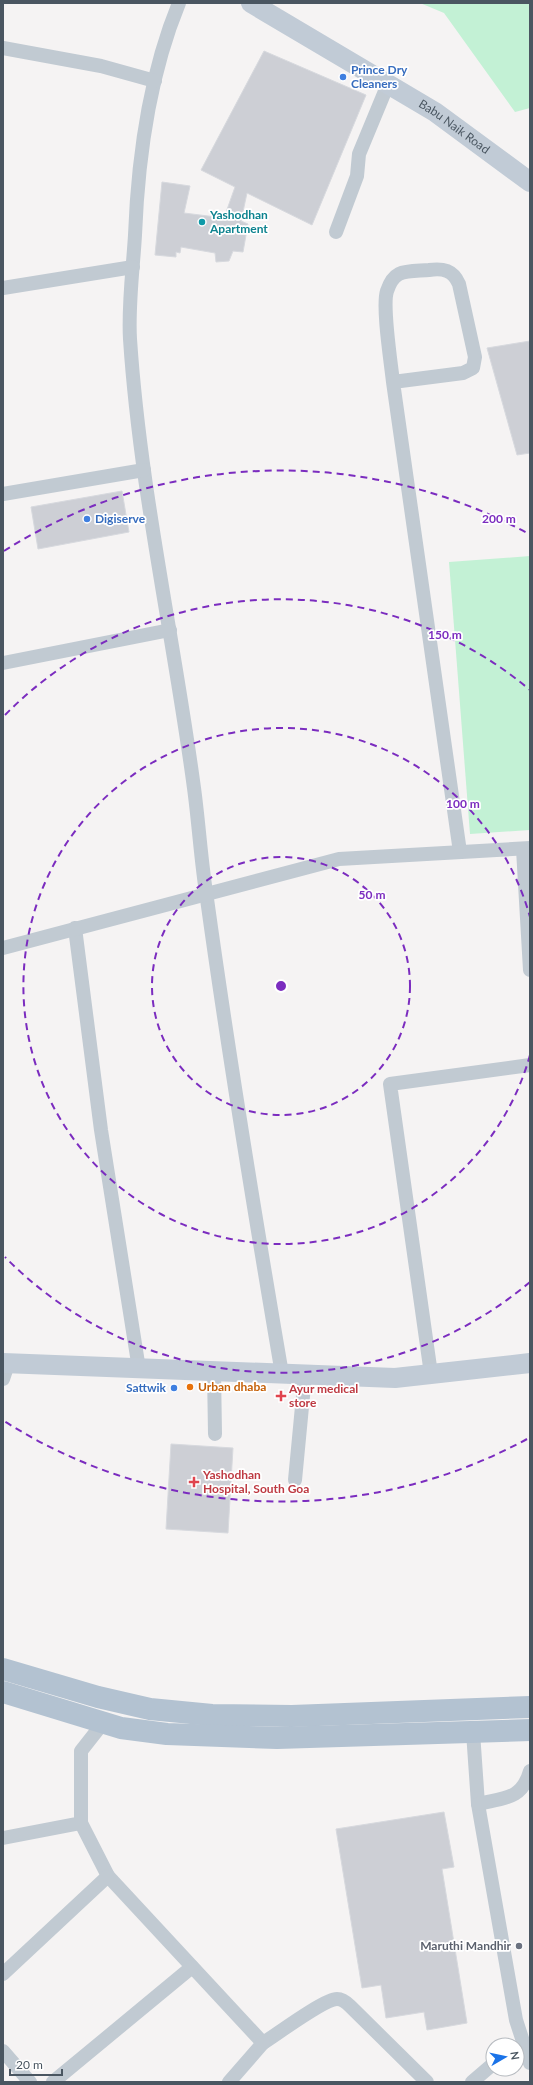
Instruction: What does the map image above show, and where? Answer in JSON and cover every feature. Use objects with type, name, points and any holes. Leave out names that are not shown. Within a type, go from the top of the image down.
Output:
[{"type":"main road","points":[[3,1668],[98,1697],[150,1709],[212,1715],[292,1716],[530,1708]]},
{"type":"main road","points":[[3,1692],[121,1728],[167,1734],[277,1738],[530,1730]]},
{"type":"street","points":[[179,3],[169,27],[148,111],[136,196],[130,335],[137,420],[194,789],[206,894],[238,1112],[282,1374]]},
{"type":"street","name":"Babu Naik Road","points":[[251,3],[435,112],[530,182]]},
{"type":"street","points":[[3,48],[101,66],[155,81]]},
{"type":"street","points":[[336,232],[357,176],[359,154],[388,84]]},
{"type":"street","points":[[3,288],[133,267]]},
{"type":"street","points":[[393,382],[463,374],[473,368],[476,357],[459,284],[455,275],[448,271],[437,269],[400,274],[393,278],[386,292],[386,308],[393,382],[460,852]]},
{"type":"street","points":[[3,494],[144,470]]},
{"type":"street","points":[[3,663],[170,630]]},
{"type":"street","points":[[3,948],[339,859],[526,848],[530,970]]},
{"type":"street","points":[[76,928],[101,1130],[139,1369]]},
{"type":"street","points":[[431,1374],[390,1084],[530,1065]]},
{"type":"street","points":[[5,1369],[139,1369],[395,1378],[530,1363]]},
{"type":"street","points":[[214,1371],[215,1434]]},
{"type":"street","points":[[295,1480],[305,1375]]},
{"type":"street","points":[[103,1723],[81,1751],[81,1824],[108,1876],[262,2044]]},
{"type":"street","points":[[473,1732],[478,1804],[516,2020],[518,2037]]},
{"type":"street","points":[[478,1804],[517,1794],[527,1782],[530,1771]]},
{"type":"street","points":[[3,1838],[81,1824]]},
{"type":"street","points":[[3,1974],[108,1876]]},
{"type":"street","points":[[54,2082],[192,1967]]},
{"type":"street","points":[[229,2082],[262,2044],[324,2004],[338,1999],[345,2001],[427,2082]]},
{"type":"street","points":[[3,2051],[30,2082]]},
{"type":"street","points":[[525,2054],[530,2063]]},
{"type":"street","points":[[472,2082],[485,2071]]},
{"type":"green space","points":[[420,3],[530,3],[530,108],[515,112],[444,13]]},
{"type":"green space","points":[[530,556],[530,830],[470,834],[449,562]]},
{"type":"building","points":[[264,51],[366,95],[312,225],[247,193],[241,221],[248,224],[243,252],[233,251],[229,261],[216,262],[215,253],[181,247],[180,253],[176,252],[176,257],[155,255],[162,182],[190,186],[184,213],[224,218],[235,187],[201,170]]},
{"type":"building","points":[[530,341],[530,453],[517,455],[487,348]]},
{"type":"building","points":[[122,491],[129,532],[38,549],[31,507]]},
{"type":"building","points":[[171,1444],[233,1448],[228,1533],[166,1529]]},
{"type":"building","points":[[444,1812],[454,1867],[442,1869],[467,2023],[427,2030],[424,2012],[386,2018],[381,1985],[362,1988],[336,1829]]},
{"type":"place","name":"Prince Dry Cleaners","points":[[343,77]]},
{"type":"place","name":"Yashodhan Apartment","points":[[202,222]]},
{"type":"place","name":"Digiserve","points":[[87,519]]},
{"type":"place","name":"Urban dhaba","points":[[190,1387]]},
{"type":"place","name":"Sattwik","points":[[174,1388]]},
{"type":"place","name":"Ayur medical store","points":[[281,1396]]},
{"type":"place","name":"Yashodhan Hospital, South Goa","points":[[194,1482]]},
{"type":"place","name":"Maruthi Mandhir","points":[[519,1946]]}]
